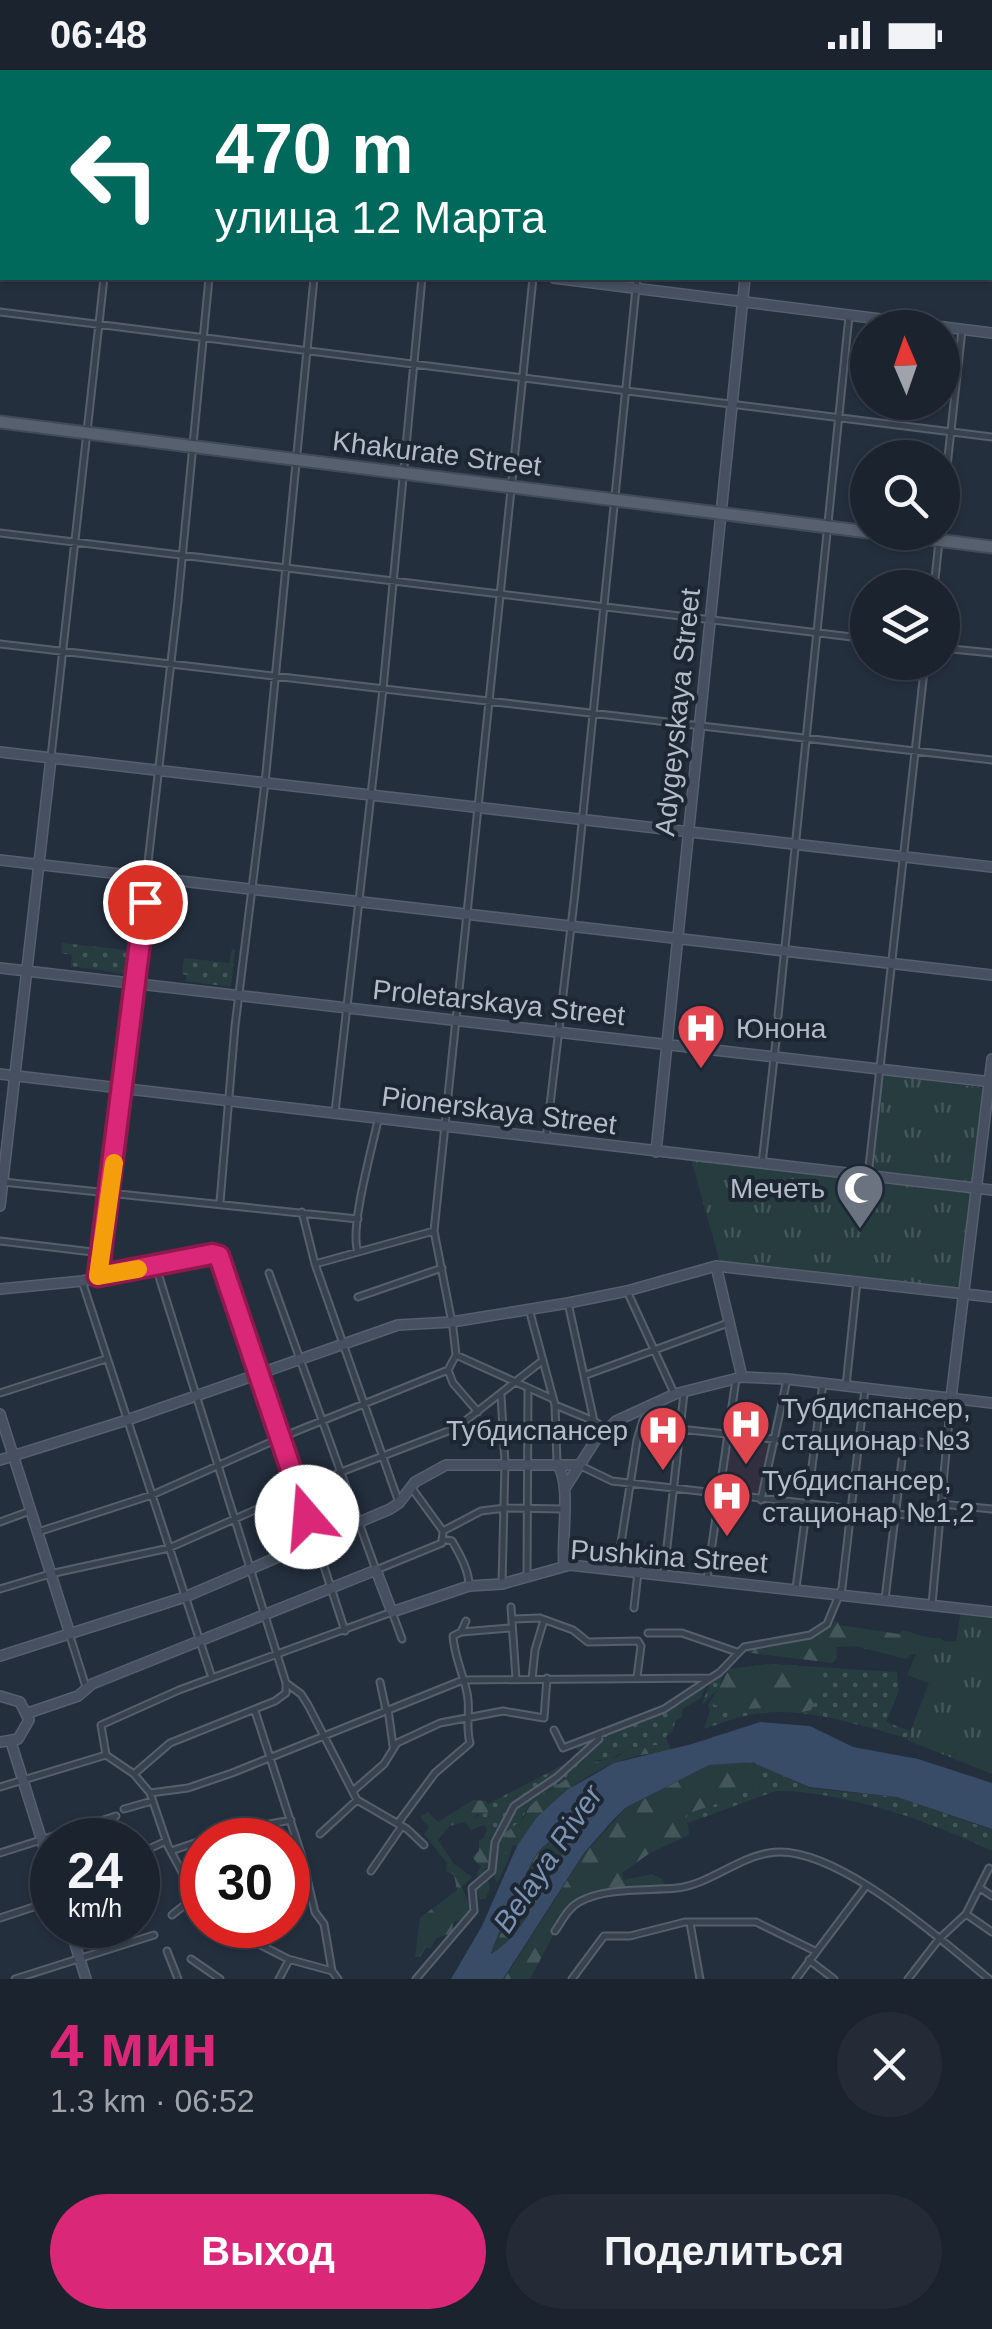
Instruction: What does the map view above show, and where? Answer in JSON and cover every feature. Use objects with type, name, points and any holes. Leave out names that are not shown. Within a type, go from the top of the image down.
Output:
[{"type":"main road","name":"Khakurate Street","points":[[0,422],[850,530]]},
{"type":"main road","name":"Khakurate Street","points":[[960,540],[992,547]]},
{"type":"street","points":[[0,1206],[104,280]]},
{"type":"street","points":[[98,1276],[148,876],[209,280]]},
{"type":"street","points":[[220,1202],[238,995],[265,783],[314,280]]},
{"type":"street","points":[[335,1112],[383,689],[422,280]]},
{"type":"street","points":[[38,1532],[152,1496],[282,1437],[448,1370],[456,1354],[434,1230],[533,280]]},
{"type":"street","points":[[587,280],[637,283],[849,316],[992,333]]},
{"type":"street","name":"Adygeyskaya Street","points":[[656,1152],[745,280]]},
{"type":"street","points":[[546,1138],[572,927],[637,283]]},
{"type":"street","points":[[0,312],[992,436]]},
{"type":"street","points":[[762,1164],[849,316]]},
{"type":"street","points":[[950,440],[962,330]]},
{"type":"street","points":[[0,533],[850,636]]},
{"type":"street","points":[[0,644],[992,760]]},
{"type":"street","points":[[960,650],[992,654]]},
{"type":"street","points":[[868,1176],[922,680]]},
{"type":"street","points":[[0,752],[992,867]]},
{"type":"street","points":[[0,860],[992,976]]},
{"type":"street","name":"Proletarskaya Street","points":[[0,968],[991,1082]]},
{"type":"street","points":[[932,1604],[945,1444],[992,1059]]},
{"type":"street","name":"Pionerskaya Street","points":[[0,1074],[992,1190]]},
{"type":"street","points":[[358,1252],[354,1243],[378,1118]]},
{"type":"street","points":[[2,1182],[358,1218]]},
{"type":"street","points":[[302,1212],[315,1264],[400,1503]]},
{"type":"street","points":[[315,1264],[434,1230]]},
{"type":"street","points":[[0,1241],[101,1253]]},
{"type":"street","points":[[0,1288],[82,1281],[215,1254],[282,1437],[345,1631]]},
{"type":"street","points":[[0,1460],[398,1325],[452,1322],[568,1303],[716,1266],[992,1297]]},
{"type":"street","points":[[707,1578],[727,1434],[739,1378],[716,1266]]},
{"type":"street","points":[[134,1774],[170,1743],[255,1711],[286,1692],[252,1570],[156,1267]]},
{"type":"street","points":[[358,1296],[442,1268]]},
{"type":"street","points":[[269,1273],[402,1639]]},
{"type":"street","points":[[82,1281],[212,1678]]},
{"type":"street","points":[[846,1386],[857,1282]]},
{"type":"street","points":[[627,1291],[679,1393],[681,1428],[664,1574]]},
{"type":"street","points":[[568,1303],[594,1420]]},
{"type":"street","points":[[530,1309],[554,1402],[557,1464],[565,1488],[564,1565]]},
{"type":"street","points":[[586,1376],[728,1323]]},
{"type":"street","points":[[456,1354],[605,1428]]},
{"type":"street","points":[[0,1392],[106,1359]]},
{"type":"street","points":[[0,1590],[50,1574],[169,1548],[341,1472],[456,1428],[542,1362]]},
{"type":"street","points":[[448,1370],[453,1384],[478,1413]]},
{"type":"street","points":[[565,1488],[605,1428],[679,1393],[739,1378],[787,1379],[992,1403]]},
{"type":"street","points":[[761,1500],[787,1379]]},
{"type":"street","points":[[796,1588],[822,1383]]},
{"type":"street","points":[[527,1578],[528,1388]]},
{"type":"street","points":[[554,1730],[563,1748],[664,1709],[728,1665],[738,1652],[769,1641],[810,1635],[828,1624],[840,1593],[865,1389]]},
{"type":"street","points":[[501,1395],[505,1463],[502,1584]]},
{"type":"street","points":[[617,1569],[646,1408]]},
{"type":"street","points":[[0,1414],[86,1687]]},
{"type":"street","points":[[644,1420],[651,1425],[859,1448]]},
{"type":"street","points":[[860,1435],[945,1444]]},
{"type":"street","points":[[886,1599],[902,1460]]},
{"type":"street","points":[[0,1656],[184,1596],[316,1543],[400,1503],[412,1488],[446,1464],[579,1464],[606,1480],[630,1484],[941,1519]]},
{"type":"street","points":[[412,1488],[455,1547],[469,1577],[469,1586]]},
{"type":"street","points":[[941,1504],[992,1509]]},
{"type":"street","points":[[28,1713],[78,1696],[86,1687],[442,1542],[443,1535],[481,1510],[563,1510]]},
{"type":"street","points":[[0,1522],[31,1511]]},
{"type":"street","name":"Pushkina Street","points":[[106,1755],[100,1725],[212,1678],[469,1586],[502,1584],[564,1565],[992,1612]]},
{"type":"street","points":[[634,1608],[638,1572]]},
{"type":"street","points":[[511,1607],[516,1679]]},
{"type":"street","points":[[513,1619],[534,1616],[573,1630],[588,1642],[638,1642],[641,1646],[637,1677]]},
{"type":"street","points":[[532,1679],[544,1620]]},
{"type":"street","points":[[371,1870],[435,1773],[470,1742],[463,1680],[452,1639],[466,1621]]},
{"type":"street","points":[[459,1633],[510,1628]]},
{"type":"street","points":[[630,1632],[631,1642]]},
{"type":"street","points":[[648,1633],[682,1634],[738,1652]]},
{"type":"street","points":[[392,1748],[440,1723],[508,1710],[518,1716],[544,1718],[547,1678]]},
{"type":"street","points":[[124,1810],[463,1680],[710,1678]]},
{"type":"street","points":[[353,1792],[384,1764],[392,1748],[380,1682]]},
{"type":"street","points":[[286,1684],[300,1694],[357,1800],[400,1824],[424,1845]]},
{"type":"street","points":[[0,1696],[20,1702],[28,1713],[28,1727],[6,1742],[35,1818]]},
{"type":"street","points":[[255,1711],[290,1818]]},
{"type":"street","points":[[416,1979],[474,1911],[472,1888],[492,1871],[495,1842],[514,1806],[557,1777],[599,1739],[599,1734]]},
{"type":"street","points":[[0,1787],[106,1755],[134,1774],[151,1797],[166,1841],[180,1865]]},
{"type":"street","points":[[320,1834],[357,1800]]},
{"type":"street","points":[[110,1818],[116,1816]]},
{"type":"street","points":[[160,1844],[166,1841]]},
{"type":"street","points":[[0,1853],[30,1844]]},
{"type":"street","points":[[172,1852],[180,1849]]},
{"type":"street","points":[[556,1931],[572,1907],[581,1901],[596,1896],[688,1887],[767,1852],[811,1857],[866,1886],[989,1979]]},
{"type":"street","points":[[908,1979],[939,1939],[966,1914],[989,1868]]},
{"type":"street","points":[[796,1979],[866,1886]]},
{"type":"street","points":[[980,1888],[992,1896]]},
{"type":"street","points":[[310,1893],[326,1931],[332,1971],[338,1979]]},
{"type":"street","points":[[0,1918],[30,1908]]},
{"type":"street","points":[[172,1916],[180,1910]]},
{"type":"street","points":[[966,1914],[992,1932]]},
{"type":"street","points":[[572,1979],[604,1936],[630,1936],[670,1924],[756,1922],[815,1951]]},
{"type":"street","points":[[690,1923],[700,1979]]},
{"type":"street","points":[[76,1948],[86,1979]]},
{"type":"street","points":[[15,1979],[114,1948]]},
{"type":"street","points":[[266,1948],[290,1960],[332,1971]]},
{"type":"street","points":[[176,1952],[167,1951],[178,1979]]},
{"type":"street","points":[[191,1959],[220,1979]]},
{"type":"street","points":[[278,1979],[290,1960]]},
{"type":"street","points":[[809,1960],[834,1979]]},
{"type":"shaded area","name":"Тубдиспансер, стационар №3","points":[[730,1438],[770,1444],[760,1494],[724,1490]]},
{"type":"green space","points":[[62,943],[135,951],[132,970],[126,974],[71,966],[72,955],[61,953]]},
{"type":"green space","points":[[232,949],[235,950],[231,987],[186,981],[187,975],[182,974],[184,958],[229,963]]},
{"type":"green space","points":[[887,1075],[983,1088],[972,1183],[872,1172],[882,1079]]},
{"type":"green space","points":[[691,1159],[972,1193],[960,1284],[953,1288],[720,1263]]},
{"type":"green space","points":[[961,1612],[992,1616],[992,1774],[907,1740],[929,1683],[907,1675],[924,1636],[949,1643],[956,1641]]},
{"type":"green space","points":[[836,1621],[840,1625],[899,1634],[903,1630],[944,1642],[957,1641],[906,1659],[855,1646],[836,1647],[837,1658],[833,1663],[744,1652],[747,1648],[816,1635]]},
{"type":"green space","points":[[769,1664],[897,1672],[899,1690],[886,1722],[910,1731],[907,1738],[789,1712],[750,1715],[704,1729],[708,1705],[718,1689],[701,1706],[711,1681],[723,1674],[720,1685],[729,1669]]},
{"type":"green space","points":[[770,1664],[821,1668],[823,1684],[811,1710],[798,1713],[780,1707],[746,1709],[714,1705],[729,1669]]},
{"type":"green space","points":[[706,1685],[701,1698],[682,1709],[682,1717],[666,1736],[668,1744],[629,1748],[611,1759],[597,1760],[528,1808],[518,1825],[509,1858],[508,1854],[491,1851],[493,1824],[474,1819],[490,1808],[488,1804],[569,1762],[580,1752],[575,1747],[679,1705]]},
{"type":"green space","points":[[669,1744],[671,1750],[615,1763],[582,1780],[553,1803],[517,1846],[511,1845],[505,1833],[524,1818],[528,1808],[591,1763],[617,1757],[629,1748]]},
{"type":"green space","points":[[752,1762],[759,1767],[761,1782],[756,1787],[734,1787],[730,1799],[687,1814],[683,1820],[689,1835],[650,1853],[622,1873],[624,1880],[652,1874],[662,1879],[666,1887],[586,1893],[563,1917],[530,1979],[504,1979],[584,1854],[626,1808],[709,1765]]},
{"type":"green space","points":[[756,1763],[809,1788],[897,1797],[992,1830],[992,1851],[895,1812],[793,1791],[776,1791],[685,1824],[687,1814],[730,1799],[734,1787],[756,1787],[761,1782]]},
{"type":"green space","points":[[473,1800],[486,1801],[490,1808],[474,1819],[493,1824],[491,1850],[508,1854],[509,1858],[497,1884],[492,1868],[485,1868],[490,1889],[485,1899],[480,1899],[475,1889],[481,1867],[472,1857],[479,1851],[479,1840],[487,1829],[484,1825],[471,1830],[465,1822],[449,1826],[438,1840],[454,1864],[472,1877],[462,1887],[471,1909],[463,1920],[453,1922],[452,1933],[436,1938],[431,1948],[415,1957],[420,1918],[457,1890],[454,1875],[446,1871],[447,1863],[424,1834],[429,1827],[420,1817],[428,1812],[438,1822]]},
{"type":"green space","points":[[554,1838],[564,1842],[564,1851],[542,1893],[514,1934],[491,1954],[532,1862]]},
{"type":"water","points":[[760,1722],[810,1726],[853,1747],[918,1759],[992,1783],[992,1829],[897,1797],[809,1787],[752,1762],[709,1765],[625,1808],[613,1820],[584,1853],[503,1979],[451,1979],[482,1926],[517,1846],[537,1817],[567,1790],[614,1763]],"holes":[[[554,1838],[564,1842],[564,1851],[524,1922],[491,1954],[536,1855]]]},
{"type":"slow traffic","points":[[114,1163],[98,1276],[138,1269]]},
{"type":"place","name":"Юнона","points":[[701,1070]]},
{"type":"place","name":"Мечеть","points":[[860,1230]]},
{"type":"place","name":"Тубдиспансер, стационар №3","points":[[746,1466]]},
{"type":"place","name":"Тубдиспансер","points":[[663,1472]]},
{"type":"place","name":"Тубдиспансер, стационар №1,2","points":[[727,1538]]},
{"type":"route","points":[[145,902],[98,1276],[212,1254],[219,1256],[307,1517]]},
{"type":"water label","name":"Belaya River","points":[[548,1859]]}]
